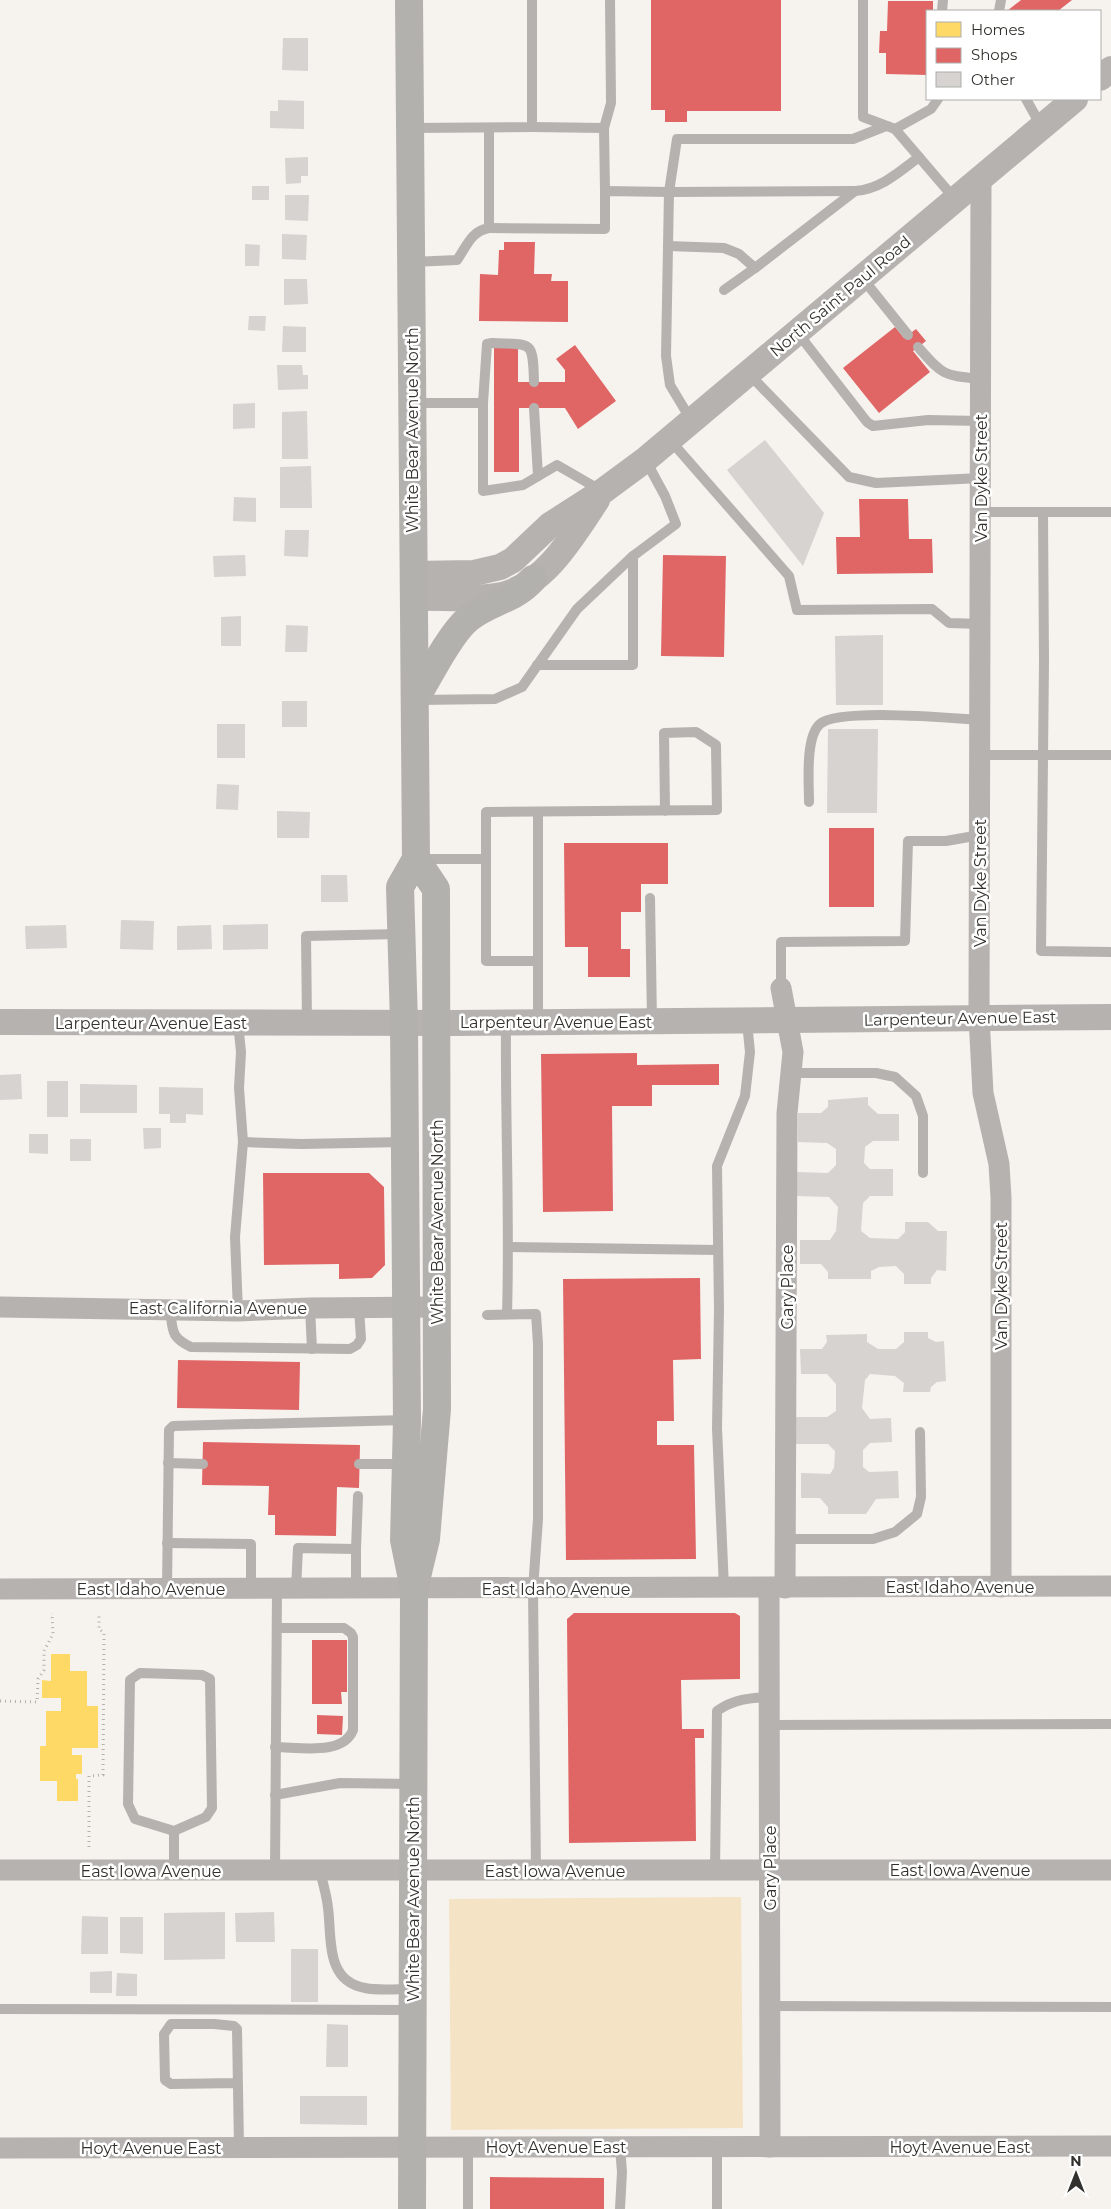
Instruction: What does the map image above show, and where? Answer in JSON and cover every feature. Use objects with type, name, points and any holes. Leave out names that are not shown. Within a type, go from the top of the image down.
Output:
[{"type":"main road","name":"White Bear Avenue North","points":[[411,3],[410,128],[416,859],[400,887],[404,1023],[407,1420],[404,1540],[414,1589],[412,2209]]},
{"type":"main road","points":[[415,700],[463,624],[478,612],[518,594],[533,579]]},
{"type":"main road","name":"White Bear Avenue North","points":[[414,1589],[426,1539],[434,1464],[437,1409],[436,889],[416,859]]},
{"type":"street","points":[[1101,77],[1111,69]]},
{"type":"street","name":"North Saint Paul Road","points":[[414,586],[500,567],[513,560],[550,525],[603,491],[645,460],[1074,100]]},
{"type":"street","name":"Van Dyke Street","points":[[981,177],[979,1017],[983,1093],[999,1164],[1002,1198],[1001,1587]]},
{"type":"street","name":"North Saint Paul Road","points":[[414,586],[500,595],[515,590],[546,568],[571,539],[603,491]]},
{"type":"street","name":"Gary Place","points":[[770,2147],[769,1697],[777,1588],[787,1539],[787,1122],[793,1052],[781,988]]},
{"type":"street","name":"Larpenteur Avenue East","points":[[0,1022],[747,1022],[979,1017],[1111,1017]]},
{"type":"street","name":"East California Avenue","points":[[0,1307],[238,1310],[436,1307]]},
{"type":"street","name":"East Idaho Avenue","points":[[0,1589],[1111,1586]]},
{"type":"street","name":"East Iowa Avenue","points":[[0,1870],[276,1872],[320,1869],[536,1872],[1111,1870]]},
{"type":"street","name":"Hoyt Avenue East","points":[[0,2148],[1111,2146]]},
{"type":"lane","points":[[532,0],[532,127]]},
{"type":"lane","points":[[411,262],[457,260],[471,236],[481,229],[605,228],[604,128],[611,103],[610,0]]},
{"type":"lane","points":[[863,0],[863,117],[891,127],[955,199]]},
{"type":"lane","points":[[692,420],[670,385],[666,356],[669,192],[677,139],[853,139],[891,127],[931,109],[937,100]]},
{"type":"lane","points":[[1027,100],[1041,127]]},
{"type":"lane","points":[[410,128],[604,128]]},
{"type":"lane","points":[[489,128],[489,228]]},
{"type":"lane","points":[[605,190],[669,192],[869,190],[886,182],[919,157]]},
{"type":"lane","points":[[724,290],[855,190]]},
{"type":"lane","points":[[668,246],[724,248],[739,254],[755,268]]},
{"type":"lane","points":[[862,278],[908,334]]},
{"type":"lane","points":[[797,332],[867,422],[873,426],[928,420],[981,420]]},
{"type":"lane","points":[[534,382],[533,354],[528,347],[522,344],[487,344],[483,403],[483,491],[523,485],[557,465],[603,491]]},
{"type":"lane","points":[[918,347],[941,372],[951,376],[981,379]]},
{"type":"lane","points":[[748,373],[849,477],[876,483],[981,478]]},
{"type":"lane","points":[[412,403],[483,403]]},
{"type":"lane","points":[[534,408],[538,476]]},
{"type":"lane","points":[[669,440],[789,576],[797,610],[932,609],[949,622],[981,624]]},
{"type":"lane","points":[[415,700],[495,699],[522,687],[576,610],[633,556],[676,524],[666,496],[645,460]]},
{"type":"lane","points":[[981,512],[1111,512]]},
{"type":"lane","points":[[1043,512],[1044,755],[1041,951],[1111,952]]},
{"type":"lane","points":[[537,665],[633,665],[633,556]]},
{"type":"lane","points":[[809,802],[810,751],[820,723],[838,716],[922,716],[980,720]]},
{"type":"lane","points":[[538,961],[486,961],[486,812],[717,810],[716,745],[696,732],[664,733],[665,810]]},
{"type":"lane","points":[[980,755],[1111,755]]},
{"type":"lane","points":[[538,812],[538,1022]]},
{"type":"lane","points":[[781,988],[781,942],[906,941],[908,841],[946,841],[980,836]]},
{"type":"lane","points":[[416,859],[486,858]]},
{"type":"lane","points":[[650,898],[652,1022]]},
{"type":"lane","points":[[307,1023],[306,936],[401,934]]},
{"type":"lane","points":[[506,1022],[509,1247],[507,1314]]},
{"type":"lane","points":[[724,1588],[717,1428],[719,1309],[717,1166],[745,1096],[750,1052],[747,1022]]},
{"type":"lane","points":[[238,1023],[241,1052],[239,1088],[243,1142],[235,1237],[238,1310]]},
{"type":"lane","points":[[791,1073],[876,1073],[895,1077],[916,1096],[923,1116],[923,1173]]},
{"type":"lane","points":[[243,1142],[301,1144],[405,1142]]},
{"type":"lane","points":[[509,1247],[717,1250]]},
{"type":"lane","points":[[310,1308],[312,1348]]},
{"type":"lane","points":[[170,1309],[174,1335],[179,1342],[190,1347],[350,1349],[357,1345],[361,1339],[359,1308]]},
{"type":"lane","points":[[487,1314],[536,1314],[538,1344],[538,1519],[533,1589],[536,1872]]},
{"type":"lane","points":[[167,1590],[169,1430],[173,1426],[407,1420]]},
{"type":"lane","points":[[787,1539],[873,1539],[895,1532],[917,1514],[921,1497],[920,1432]]},
{"type":"lane","points":[[168,1463],[203,1464]]},
{"type":"lane","points":[[359,1464],[406,1464]]},
{"type":"lane","points":[[356,1589],[358,1496]]},
{"type":"lane","points":[[167,1543],[251,1544],[251,1589]]},
{"type":"lane","points":[[276,1872],[277,1628],[298,1548],[356,1549]]},
{"type":"lane","points":[[276,1747],[326,1747],[338,1745],[350,1738],[353,1730],[353,1637],[351,1632],[344,1628],[277,1628]]},
{"type":"lane","points":[[140,1673],[202,1675],[210,1679],[212,1808],[206,1817],[174,1831],[135,1819],[128,1804],[130,1680],[140,1673]]},
{"type":"lane","points":[[715,1871],[717,1711],[729,1702],[769,1697]]},
{"type":"lane","points":[[770,1725],[1111,1724]]},
{"type":"lane","points":[[276,1795],[340,1783],[413,1784]]},
{"type":"lane","points":[[174,1831],[174,1871]]},
{"type":"lane","points":[[320,1869],[328,1906],[332,1956],[336,1968],[350,1983],[413,2000]]},
{"type":"lane","points":[[0,2009],[413,2000]]},
{"type":"lane","points":[[770,2006],[1111,2007]]},
{"type":"lane","points":[[238,2083],[171,2084],[165,2080],[164,2034],[171,2024],[234,2026],[236,2029],[238,2083],[239,2148]]},
{"type":"lane","points":[[620,2147],[622,2172],[620,2209]]},
{"type":"lane","points":[[717,2147],[717,2209]]},
{"type":"lane","points":[[468,2148],[468,2209]]},
{"type":"path","points":[[0,1701],[37,1702],[38,1679],[44,1670],[44,1651],[53,1634],[52,1613]]},
{"type":"path","points":[[89,1847],[90,1776],[103,1775],[104,1632],[99,1629],[99,1614]]},
{"type":"shaded area","points":[[741,1897],[743,2128],[451,2130],[449,1899]]},
{"type":"building: Homes","points":[[51,1654],[70,1654],[70,1671],[87,1671],[87,1706],[98,1706],[98,1748],[72,1748],[72,1755],[82,1755],[82,1774],[76,1774],[76,1779],[78,1779],[78,1801],[57,1801],[57,1781],[40,1781],[40,1746],[46,1746],[46,1711],[61,1711],[61,1698],[42,1698],[42,1680],[51,1681]]},
{"type":"building: Shops","points":[[651,0],[781,0],[781,111],[687,111],[687,122],[665,122],[665,110],[651,110]]},
{"type":"building: Shops","points":[[1021,0],[1072,0],[1059,10],[1008,10]]},
{"type":"building: Shops","points":[[888,1],[933,1],[933,10],[926,10],[926,75],[886,74],[886,53],[879,53],[880,31],[887,31]]},
{"type":"building: Shops","points":[[504,242],[535,242],[534,274],[552,274],[551,281],[568,281],[568,322],[479,321],[480,274],[498,275],[499,250],[504,250]]},
{"type":"building: Shops","points":[[895,327],[904,338],[916,329],[926,341],[913,351],[930,372],[879,413],[843,368]]},
{"type":"building: Shops","points":[[575,345],[616,401],[578,429],[565,408],[519,408],[519,472],[494,472],[494,347],[518,347],[518,382],[565,382],[565,370],[556,359]]},
{"type":"building: Shops","points":[[859,499],[908,499],[909,539],[932,539],[933,573],[837,574],[836,537],[860,537]]},
{"type":"building: Shops","points":[[663,555],[726,556],[724,657],[661,656]]},
{"type":"building: Shops","points":[[829,828],[874,828],[874,907],[829,907]]},
{"type":"building: Shops","points":[[564,843],[668,843],[668,884],[641,884],[641,912],[621,912],[621,949],[630,949],[630,977],[588,977],[588,947],[565,947]]},
{"type":"building: Shops","points":[[637,1053],[637,1065],[719,1064],[719,1085],[652,1085],[652,1106],[612,1106],[613,1211],[543,1212],[541,1054]]},
{"type":"building: Shops","points":[[263,1173],[369,1173],[384,1187],[385,1265],[372,1278],[339,1279],[339,1264],[264,1265]]},
{"type":"building: Shops","points":[[700,1278],[701,1359],[673,1360],[674,1421],[657,1421],[657,1445],[694,1445],[696,1559],[566,1560],[563,1279]]},
{"type":"building: Shops","points":[[178,1360],[300,1362],[299,1410],[177,1408]]},
{"type":"building: Shops","points":[[203,1442],[360,1445],[359,1488],[337,1487],[336,1536],[275,1535],[275,1515],[268,1515],[269,1486],[202,1485]]},
{"type":"building: Shops","points":[[574,1613],[735,1613],[740,1616],[740,1679],[681,1680],[682,1729],[704,1729],[704,1738],[695,1738],[696,1841],[569,1843],[567,1619]]},
{"type":"building: Shops","points":[[312,1640],[347,1640],[347,1692],[341,1692],[342,1704],[312,1704]]},
{"type":"building: Shops","points":[[317,1715],[343,1716],[342,1735],[317,1734]]},
{"type":"building: Shops","points":[[490,2177],[604,2178],[604,2209],[490,2209]]},
{"type":"building: Other","points":[[283,38],[308,38],[308,71],[282,70]]},
{"type":"building: Other","points":[[278,100],[304,101],[304,129],[270,128],[270,111],[278,111]]},
{"type":"building: Other","points":[[308,157],[308,176],[301,176],[301,183],[286,184],[285,158]]},
{"type":"building: Other","points":[[252,186],[269,186],[269,200],[252,200]]},
{"type":"building: Other","points":[[285,195],[309,195],[308,221],[285,220]]},
{"type":"building: Other","points":[[282,234],[307,235],[306,260],[282,259]]},
{"type":"building: Other","points":[[245,244],[260,245],[259,266],[245,266]]},
{"type":"building: Other","points":[[284,279],[307,279],[308,304],[284,305]]},
{"type":"building: Other","points":[[249,316],[266,316],[265,331],[248,330]]},
{"type":"building: Other","points":[[283,326],[306,327],[306,352],[282,352]]},
{"type":"building: Other","points":[[277,365],[302,365],[303,375],[308,375],[308,389],[278,390]]},
{"type":"building: Other","points":[[255,403],[255,428],[233,429],[233,404]]},
{"type":"building: Other","points":[[307,411],[308,459],[282,459],[282,412]]},
{"type":"building: Other","points":[[765,440],[824,513],[803,566],[727,470]]},
{"type":"building: Other","points":[[311,466],[312,508],[280,508],[280,467]]},
{"type":"building: Other","points":[[234,497],[256,498],[256,522],[233,521]]},
{"type":"building: Other","points":[[285,530],[309,530],[308,557],[284,556]]},
{"type":"building: Other","points":[[245,555],[246,576],[214,577],[213,556]]},
{"type":"building: Other","points":[[241,616],[241,646],[221,646],[221,617]]},
{"type":"building: Other","points":[[286,625],[308,626],[307,652],[285,652]]},
{"type":"building: Other","points":[[883,635],[883,705],[836,705],[835,636]]},
{"type":"building: Other","points":[[282,701],[307,701],[307,727],[282,727]]},
{"type":"building: Other","points":[[217,724],[245,724],[245,758],[217,758]]},
{"type":"building: Other","points":[[828,729],[878,729],[877,813],[827,813]]},
{"type":"building: Other","points":[[217,784],[239,785],[238,810],[216,809]]},
{"type":"building: Other","points":[[277,811],[310,812],[309,838],[277,838]]},
{"type":"building: Other","points":[[321,875],[347,875],[348,902],[321,902]]},
{"type":"building: Other","points":[[121,920],[154,921],[153,950],[120,949]]},
{"type":"building: Other","points":[[268,924],[268,949],[223,950],[223,925]]},
{"type":"building: Other","points":[[66,925],[67,948],[26,949],[25,926]]},
{"type":"building: Other","points":[[211,925],[212,949],[177,950],[177,926]]},
{"type":"building: Other","points":[[21,1074],[22,1099],[0,1100],[0,1075]]},
{"type":"building: Other","points":[[47,1081],[68,1081],[68,1117],[47,1117]]},
{"type":"building: Other","points":[[80,1084],[137,1085],[137,1113],[80,1113]]},
{"type":"building: Other","points":[[159,1087],[203,1088],[203,1115],[186,1114],[186,1123],[170,1123],[170,1114],[159,1114]]},
{"type":"building: Other","points":[[868,1097],[868,1105],[878,1114],[899,1114],[899,1141],[873,1141],[865,1147],[864,1163],[870,1169],[893,1169],[893,1196],[870,1196],[863,1203],[861,1231],[870,1238],[898,1239],[905,1232],[905,1222],[928,1222],[938,1231],[947,1231],[946,1271],[937,1270],[931,1278],[931,1284],[904,1284],[904,1274],[896,1266],[879,1267],[871,1271],[871,1279],[828,1279],[828,1272],[821,1264],[800,1264],[800,1240],[830,1240],[836,1231],[838,1207],[829,1197],[794,1196],[794,1172],[828,1173],[836,1165],[836,1149],[827,1143],[798,1142],[798,1113],[821,1113],[828,1107],[828,1100]]},
{"type":"building: Other","points":[[143,1128],[161,1128],[161,1148],[144,1149]]},
{"type":"building: Other","points":[[29,1134],[48,1134],[48,1154],[29,1153]]},
{"type":"building: Other","points":[[70,1139],[91,1139],[91,1161],[70,1161]]},
{"type":"building: Other","points":[[904,1332],[928,1332],[928,1338],[936,1342],[944,1341],[946,1381],[937,1382],[931,1387],[930,1392],[903,1392],[904,1383],[895,1376],[870,1374],[865,1380],[862,1408],[870,1419],[891,1418],[892,1442],[870,1443],[863,1450],[863,1467],[869,1472],[898,1471],[899,1498],[876,1499],[866,1514],[828,1514],[828,1507],[820,1498],[801,1498],[801,1473],[830,1474],[834,1468],[835,1451],[828,1444],[792,1444],[792,1417],[827,1417],[836,1411],[836,1384],[827,1374],[801,1374],[800,1349],[822,1349],[827,1342],[826,1335],[867,1334],[867,1342],[878,1349],[896,1349],[904,1342]]},
{"type":"building: Other","points":[[225,1912],[225,1959],[164,1960],[164,1913]]},
{"type":"building: Other","points":[[274,1912],[275,1942],[236,1942],[235,1913]]},
{"type":"building: Other","points":[[82,1916],[108,1917],[108,1954],[81,1954]]},
{"type":"building: Other","points":[[120,1917],[143,1917],[143,1954],[120,1953]]},
{"type":"building: Other","points":[[291,1949],[318,1949],[318,2002],[291,2002]]},
{"type":"building: Other","points":[[112,1971],[112,1993],[90,1993],[90,1972]]},
{"type":"building: Other","points":[[117,1973],[137,1974],[137,1996],[116,1996]]},
{"type":"building: Other","points":[[327,2024],[348,2025],[348,2067],[326,2067]]},
{"type":"building: Other","points":[[300,2096],[367,2096],[367,2125],[300,2124]]}]
